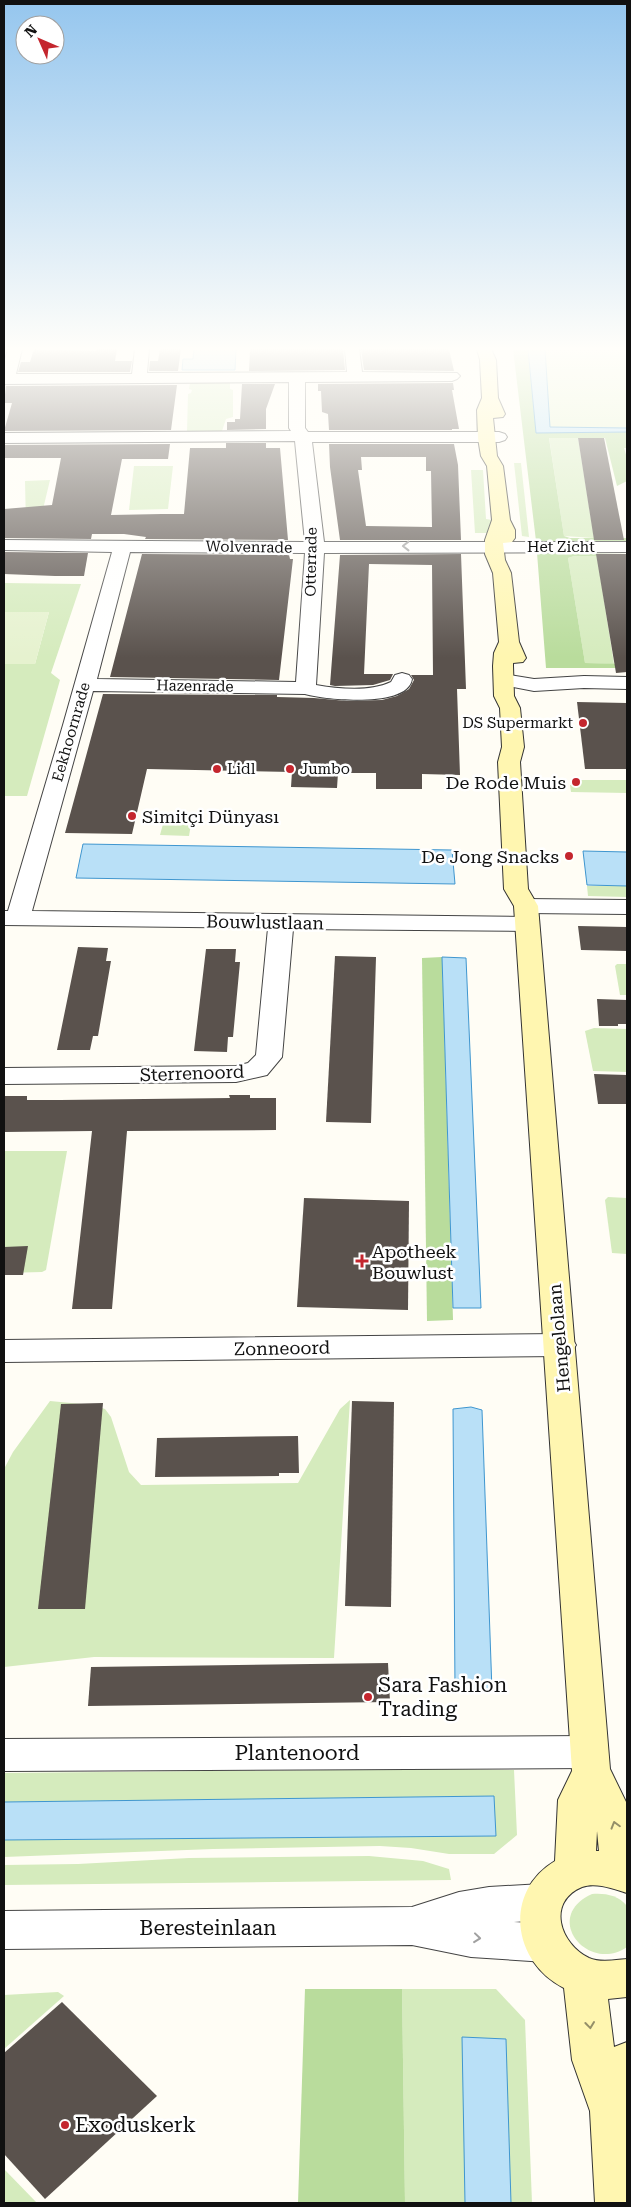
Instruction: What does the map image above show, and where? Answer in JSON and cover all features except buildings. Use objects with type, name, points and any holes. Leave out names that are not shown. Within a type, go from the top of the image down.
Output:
[{"type":"street","name":"Otterrade","points":[[305,452],[314,547],[306,688]]},
{"type":"street","name":"Hengelolaan","points":[[490,452],[489,456],[495,466],[501,520],[496,530],[501,547],[496,565],[502,573],[509,642],[504,653],[514,681],[504,696],[510,708],[513,747],[509,762],[516,889],[526,915],[560,1345],[590,1762],[616,1828],[624,1874]]},
{"type":"street","name":"Wolvenrade","points":[[4,545],[122,547],[501,547]]},
{"type":"street","name":"Eekhoornrade","points":[[11,918],[84,685],[122,547]]},
{"type":"street","name":"Het Zicht","points":[[501,547],[627,547]]},
{"type":"street","name":"Hazenrade","points":[[84,685],[306,688],[318,692],[380,692],[396,688],[401,685],[402,679]]},
{"type":"street","points":[[514,681],[564,685],[584,682],[627,683]]},
{"type":"street","name":"Bouwlustlaan","points":[[11,918],[281,922],[526,915],[627,908]]},
{"type":"street","name":"Sterrenoord","points":[[4,1076],[236,1074],[257,1069],[269,1057],[281,922]]},
{"type":"street","name":"Zonneoord","points":[[4,1351],[560,1345]]},
{"type":"street","name":"Plantenoord","points":[[4,1755],[590,1762]]},
{"type":"street","name":"Hengelolaan","points":[[575,1872],[578,1800],[590,1762]]},
{"type":"street","points":[[624,1874],[598,1868],[564,1876],[555,1883],[542,1902],[539,1922],[546,1944],[557,1960],[584,1976],[614,1981],[627,1978]]},
{"type":"street","name":"Beresteinlaan","points":[[412,1926],[459,1910],[489,1905],[542,1902]]},
{"type":"street","name":"Beresteinlaan","points":[[4,1930],[412,1926],[471,1938],[546,1944]]},
{"type":"street","points":[[584,1976],[594,2060],[612,2111],[618,2203]]},
{"type":"street","points":[[612,2111],[627,2063]]},
{"type":"green space","points":[[525,452],[551,452],[564,536],[570,538],[627,538],[626,541],[536,541]]},
{"type":"green space","points":[[551,452],[580,452],[594,538],[564,536]]},
{"type":"green space","points":[[608,452],[625,452],[627,458],[627,481],[617,486]]},
{"type":"green space","points":[[514,463],[521,463],[529,537],[522,536]]},
{"type":"green space","points":[[134,466],[173,466],[168,509],[129,510]]},
{"type":"green space","points":[[471,470],[483,470],[486,519],[492,520],[488,533],[475,533]]},
{"type":"green space","points":[[50,480],[44,505],[47,514],[26,526],[25,481]]},
{"type":"green space","points":[[537,553],[627,554],[627,556],[574,556],[568,558],[585,663],[627,664],[627,668],[546,668]]},
{"type":"green space","points":[[574,556],[597,556],[614,664],[585,663],[568,558]]},
{"type":"green space","points":[[4,583],[81,584],[51,673],[60,680],[27,796],[4,796],[4,664],[35,664],[49,612],[4,612]]},
{"type":"green space","points":[[4,612],[49,612],[35,664],[4,664]]},
{"type":"green space","points":[[581,780],[627,780],[627,793],[571,792],[570,785],[581,785]]},
{"type":"green space","points":[[163,824],[191,824],[189,836],[160,835]]},
{"type":"green space","points":[[587,886],[627,886],[627,897],[588,896]]},
{"type":"green space","points":[[442,957],[453,1320],[427,1321],[422,958]]},
{"type":"green space","points":[[617,964],[627,964],[627,995],[620,995],[615,966]]},
{"type":"green space","points":[[594,1028],[627,1029],[627,1072],[593,1071],[585,1031]]},
{"type":"green space","points":[[4,1151],[67,1151],[46,1270],[42,1272],[4,1273]]},
{"type":"green space","points":[[608,1197],[627,1198],[627,1254],[612,1253],[605,1200]]},
{"type":"green space","points":[[350,1400],[334,1658],[94,1657],[4,1667],[4,1469],[13,1452],[50,1401],[92,1405],[105,1409],[111,1417],[129,1472],[141,1485],[298,1483],[340,1409]]},
{"type":"green space","points":[[427,1769],[514,1770],[517,1835],[494,1854],[449,1854],[411,1848],[380,1846],[213,1849],[4,1857],[4,1773]]},
{"type":"green space","points":[[369,1856],[423,1861],[449,1869],[451,1880],[4,1885],[4,1865],[78,1864],[189,1858]]},
{"type":"green space","points":[[592,1894],[602,1894],[620,1899],[627,1906],[627,1947],[612,1953],[598,1953],[585,1948],[576,1939],[570,1928],[570,1916],[577,1904]]},
{"type":"green space","points":[[305,1989],[402,1989],[405,2203],[298,2203]]},
{"type":"green space","points":[[402,1989],[496,1989],[525,2020],[532,2203],[405,2203]]},
{"type":"green space","points":[[58,1992],[64,1996],[4,2049],[4,1995]]},
{"type":"green space","points":[[4,2169],[37,2203],[4,2203]]},
{"type":"water","points":[[83,844],[452,850],[455,884],[76,878]]},
{"type":"water","points":[[583,851],[627,852],[627,886],[587,885]]},
{"type":"water","points":[[442,957],[466,958],[481,1308],[453,1308]]},
{"type":"water","points":[[471,1407],[482,1410],[492,1691],[455,1690],[453,1409]]},
{"type":"water","points":[[494,1796],[496,1836],[4,1840],[4,1802]]},
{"type":"water","points":[[462,2037],[506,2039],[511,2203],[465,2203]]},
{"type":"place","name":"DS Supermarkt","points":[[583,723]]},
{"type":"place","name":"Lidl","points":[[217,769]]},
{"type":"place","name":"Jumbo","points":[[290,769]]},
{"type":"place","name":"De Rode Muis","points":[[576,782]]},
{"type":"place","name":"Simitçi Dünyası","points":[[132,816]]},
{"type":"place","name":"De Jong Snacks","points":[[569,856]]},
{"type":"place","name":"Apotheek Bouwlust","points":[[362,1261]]},
{"type":"place","name":"Sara Fashion Trading","points":[[368,1697]]},
{"type":"place","name":"Exoduskerk","points":[[65,2125]]}]
